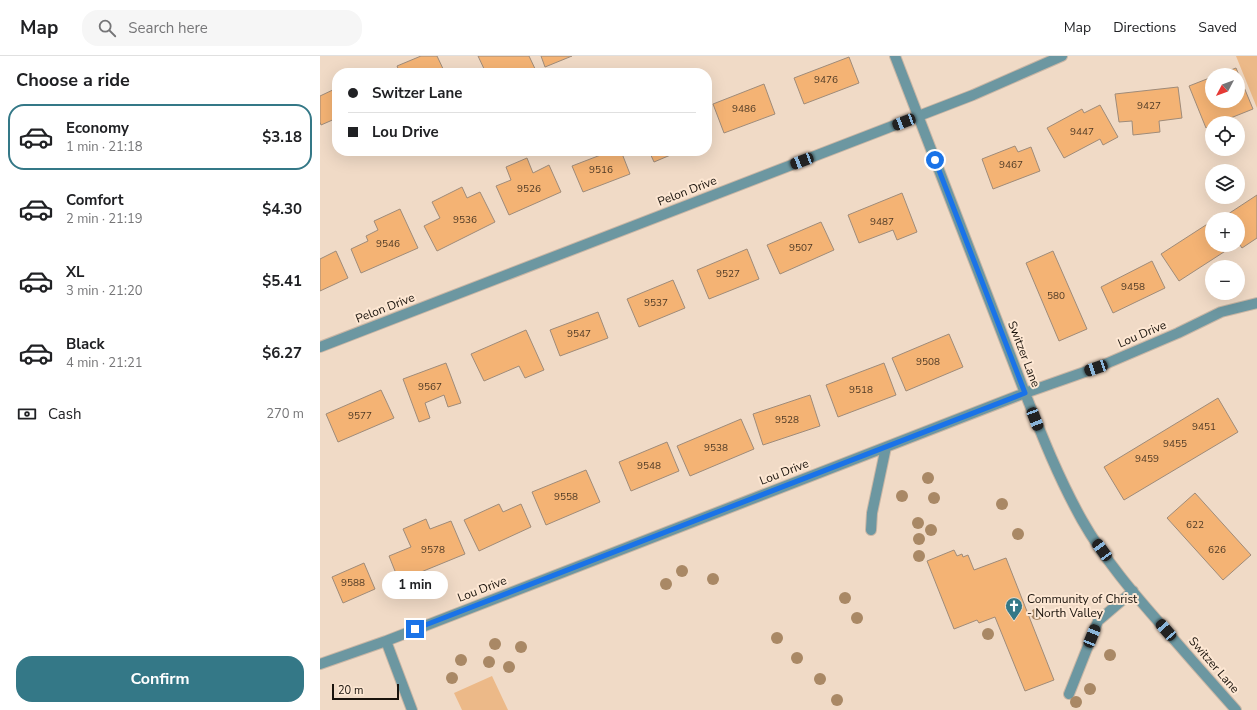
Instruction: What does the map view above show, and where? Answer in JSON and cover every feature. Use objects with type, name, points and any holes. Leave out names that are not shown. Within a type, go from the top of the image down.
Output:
[{"type":"street","name":"Switzer Lane","points":[[895,56],[1025,393],[1062,483],[1093,538],[1133,591],[1236,710]]},
{"type":"street","name":"Pelon Drive","points":[[320,348],[973,95],[1062,56]]},
{"type":"street","name":"Lou Drive","points":[[320,664],[386,641],[1025,393],[1096,368],[1178,333],[1220,312],[1257,303]]},
{"type":"street","points":[[871,530],[872,513],[886,447]]},
{"type":"street","points":[[1069,694],[1098,621],[1133,591]]},
{"type":"street","points":[[386,641],[412,710]]},
{"type":"shaded area","points":[[1236,56],[1257,56],[1257,108],[1245,78],[1245,68],[1241,68]]},
{"type":"shaded area","points":[[492,676],[508,710],[462,710],[454,693]]},
{"type":"building","points":[[421,56],[437,56],[443,68],[398,68],[397,66]]},
{"type":"building","points":[[478,56],[529,56],[535,68],[484,68]]},
{"type":"building","points":[[541,56],[572,56],[545,67]]},
{"type":"building","points":[[849,57],[859,83],[804,104],[794,78]]},
{"type":"building","points":[[1205,80],[1205,108],[1245,108],[1245,90],[1253,109],[1236,116],[1205,116],[1205,126],[1189,86]]},
{"type":"building","points":[[764,84],[775,114],[724,133],[713,104]]},
{"type":"building","points":[[1178,87],[1182,118],[1159,121],[1160,132],[1133,135],[1132,121],[1119,122],[1115,94]]},
{"type":"building","points":[[332,90],[332,120],[321,125],[320,122],[320,96]]},
{"type":"building","points":[[1100,105],[1118,137],[1103,145],[1100,139],[1064,158],[1047,128],[1082,109],[1084,113]]},
{"type":"building","points":[[1015,146],[1018,152],[1031,147],[1040,171],[993,189],[982,159]]},
{"type":"building","points":[[598,156],[623,156],[630,174],[583,192],[572,166]]},
{"type":"building","points":[[651,156],[668,156],[654,162]]},
{"type":"building","points":[[527,158],[533,173],[549,165],[561,192],[509,215],[496,186],[511,180],[506,167]]},
{"type":"building","points":[[462,187],[467,198],[480,192],[495,222],[437,251],[424,226],[440,218],[432,202]]},
{"type":"building","points":[[902,193],[917,232],[897,240],[893,230],[859,243],[848,215]]},
{"type":"building","points":[[1257,195],[1257,238],[1245,246],[1245,212],[1231,212]]},
{"type":"building","points":[[400,209],[418,248],[361,273],[351,249],[368,241],[366,236],[378,230],[374,221]]},
{"type":"building","points":[[821,222],[834,250],[780,274],[767,245]]},
{"type":"building","points":[[1205,226],[1205,252],[1224,252],[1212,260],[1205,260],[1205,264],[1179,281],[1161,254]]},
{"type":"building","points":[[747,249],[759,279],[709,299],[697,270]]},
{"type":"building","points":[[336,251],[348,278],[320,291],[320,259]]},
{"type":"building","points":[[1053,251],[1087,329],[1059,341],[1026,263]]},
{"type":"building","points":[[1152,261],[1165,288],[1113,313],[1101,287]]},
{"type":"building","points":[[673,280],[685,308],[639,327],[627,299]]},
{"type":"building","points":[[598,312],[608,338],[560,356],[550,330]]},
{"type":"building","points":[[526,330],[544,370],[525,378],[519,366],[484,381],[471,354]]},
{"type":"building","points":[[949,334],[963,367],[906,391],[892,358]]},
{"type":"building","points":[[446,363],[461,403],[448,407],[444,395],[425,403],[430,418],[419,422],[403,379]]},
{"type":"building","points":[[884,363],[896,395],[838,417],[826,385]]},
{"type":"building","points":[[381,390],[394,418],[338,442],[326,414]]},
{"type":"building","points":[[810,395],[820,426],[763,445],[753,414]]},
{"type":"building","points":[[1218,398],[1238,432],[1124,500],[1104,467]]},
{"type":"building","points":[[741,419],[754,449],[690,476],[677,446]]},
{"type":"building","points":[[667,442],[679,471],[631,491],[619,462]]},
{"type":"building","points":[[586,470],[600,502],[546,525],[532,492]]},
{"type":"building","points":[[1195,493],[1251,555],[1223,580],[1167,518]]},
{"type":"building","points":[[499,504],[503,512],[521,504],[531,527],[479,551],[464,520]]},
{"type":"building","points":[[426,519],[430,529],[451,521],[465,554],[399,581],[389,556],[411,547],[403,529]]},
{"type":"building","name":"Community of Christ - North Valley","points":[[954,550],[957,556],[962,554],[963,557],[968,555],[974,570],[1006,558],[1054,680],[1025,691],[995,617],[979,623],[977,620],[954,629],[927,561]]},
{"type":"building","points":[[364,563],[375,589],[343,603],[332,577]]},
{"type":"place","name":"Community of Christ - North Valley","points":[[1014,621]]},
{"type":"route","points":[[415,629],[1025,393],[935,160]]}]
